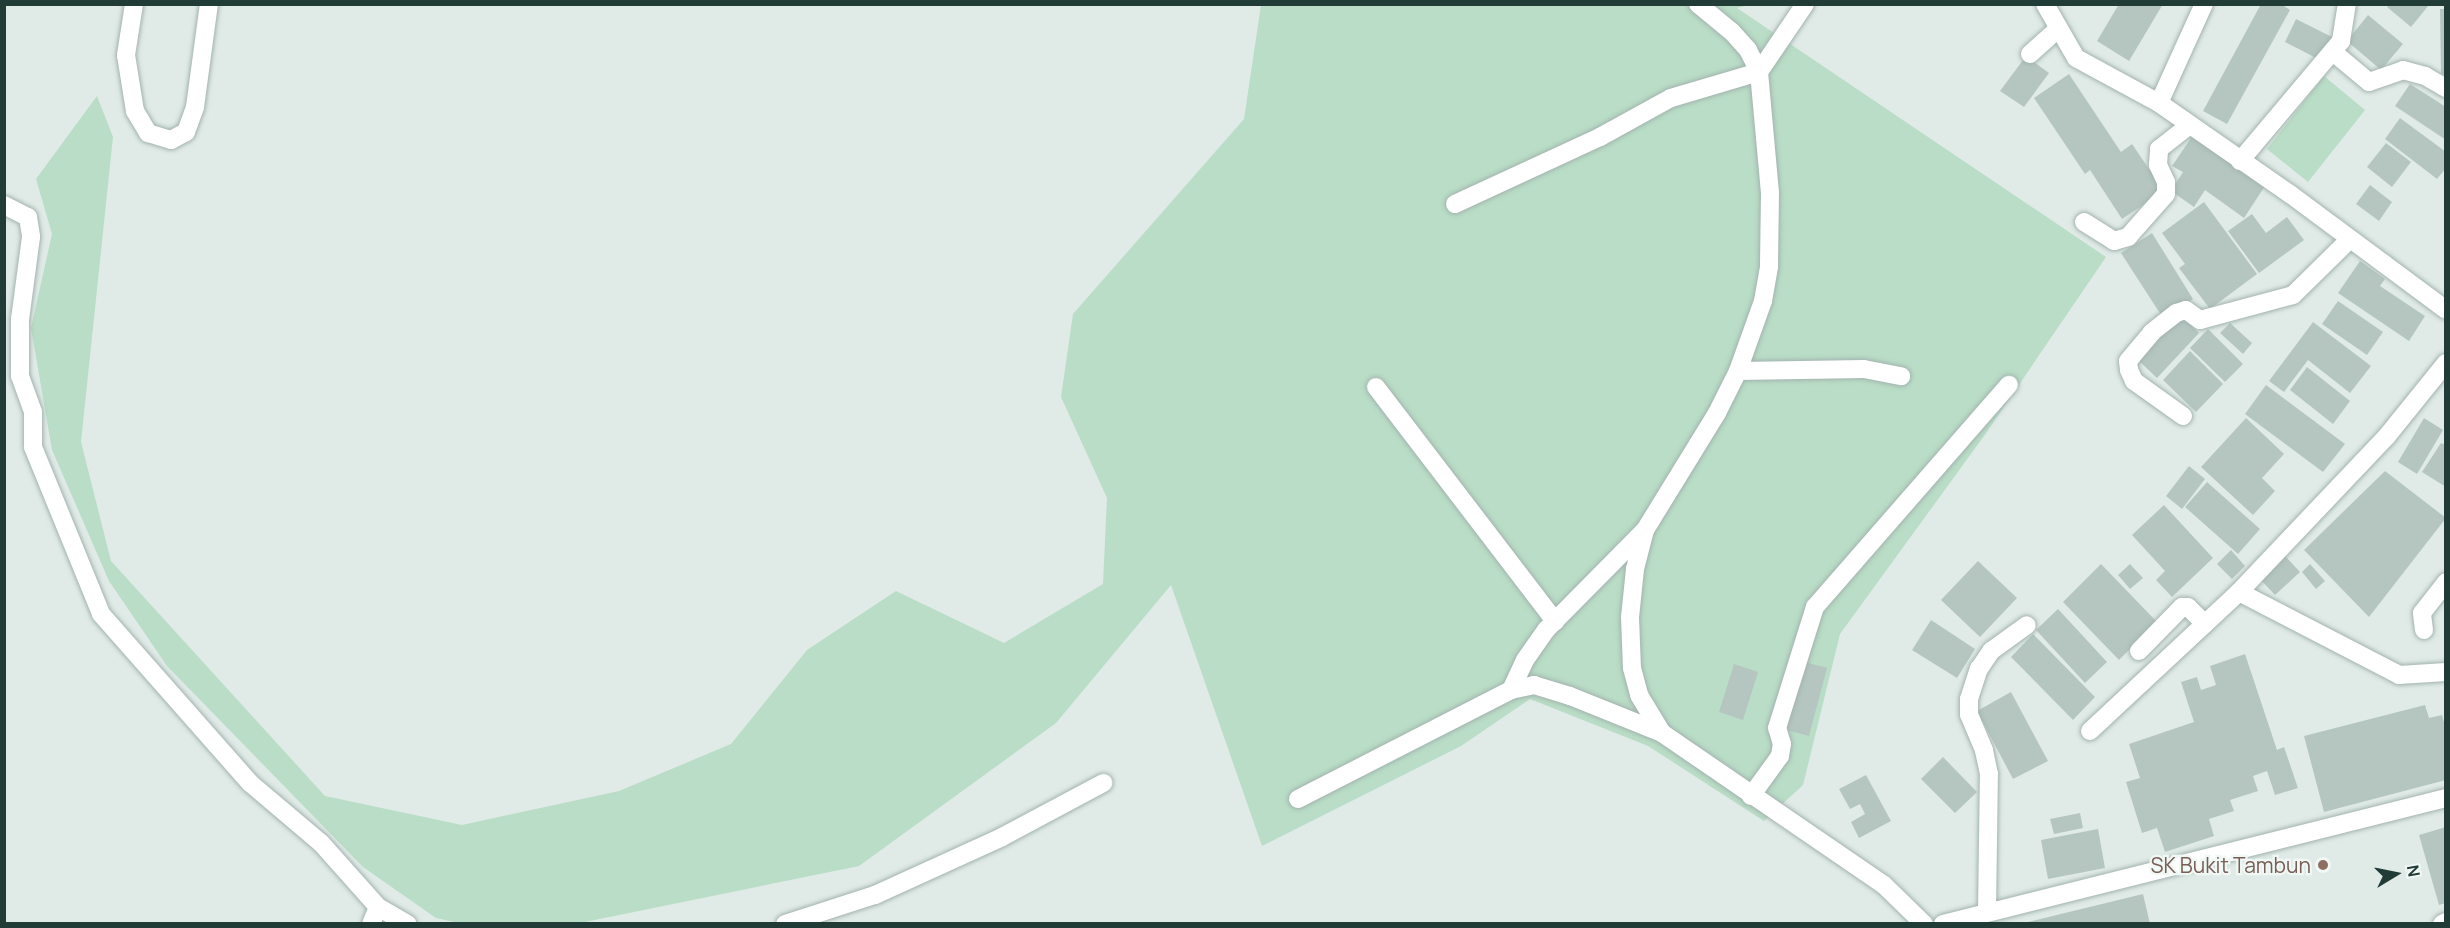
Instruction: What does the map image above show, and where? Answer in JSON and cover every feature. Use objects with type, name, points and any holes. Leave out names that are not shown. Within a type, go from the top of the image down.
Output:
[{"type":"street","points":[[134,4],[126,55],[135,111],[148,133],[171,140],[186,132],[195,107],[209,4]]},
{"type":"street","points":[[1511,690],[1525,660],[1555,621],[1645,530],[1717,413],[1738,371],[1763,301],[1769,267],[1770,193],[1759,72],[1748,50],[1732,32],[1698,4]]},
{"type":"street","points":[[1455,204],[1600,137],[1671,98],[1759,72],[1805,4]]},
{"type":"street","points":[[2045,4],[2076,57],[2159,103],[2190,124],[2290,194],[2348,241],[2445,310]]},
{"type":"street","points":[[2159,103],[2204,4]]},
{"type":"street","points":[[2240,161],[2333,52],[2346,29],[2347,4]]},
{"type":"street","points":[[2030,54],[2058,28]]},
{"type":"street","points":[[2333,52],[2369,82],[2403,70],[2425,76],[2445,88]]},
{"type":"street","points":[[2084,222],[2114,241],[2128,237],[2166,194],[2166,182],[2158,165],[2159,149],[2190,124]]},
{"type":"street","points":[[4,205],[28,217],[31,237],[20,319],[20,376],[33,412],[33,447],[100,614],[250,783],[321,843],[374,915],[408,924]]},
{"type":"street","points":[[2183,416],[2134,381],[2128,370],[2128,362],[2152,332],[2176,313],[2186,310],[2200,320],[2293,296],[2348,241]]},
{"type":"street","points":[[2090,731],[2239,592],[2387,436],[2445,363]]},
{"type":"street","points":[[1738,371],[1864,369],[1901,376]]},
{"type":"street","points":[[1751,796],[1780,756],[1782,744],[1777,728],[1815,607],[2008,385]]},
{"type":"street","points":[[1376,387],[1555,621]]},
{"type":"street","points":[[1645,530],[1635,569],[1630,648],[1640,695],[1662,734]]},
{"type":"street","points":[[2424,630],[2422,613],[2445,582]]},
{"type":"street","points":[[2239,592],[2399,675],[2445,672]]},
{"type":"street","points":[[2139,651],[2182,607],[2188,607],[2205,624]]},
{"type":"street","points":[[1998,915],[1989,774],[1984,750],[1972,724],[1969,699],[1979,669],[1991,651],[2027,625]]},
{"type":"street","points":[[1298,799],[1511,690],[1534,685],[1570,696],[1662,734],[1884,885],[1924,924]]},
{"type":"street","points":[[785,924],[875,895],[1002,837],[1103,783]]},
{"type":"street","points":[[1943,924],[1998,915],[2445,798]]},
{"type":"green space","points":[[1261,5],[1748,5],[1737,8],[2106,257],[1984,436],[1840,634],[1803,785],[1764,821],[1648,746],[1530,699],[1461,746],[1262,846],[1171,585],[1056,723],[859,866],[575,924],[463,924],[436,918],[363,867],[167,666],[109,581],[52,450],[31,328],[52,234],[36,179],[97,96],[113,137],[81,442],[111,561],[325,796],[462,825],[619,791],[731,744],[807,650],[896,591],[1004,643],[1103,584],[1107,498],[1061,397],[1073,314],[1244,119]]},
{"type":"green space","points":[[2324,76],[2365,110],[2308,182],[2267,149]]},
{"type":"building","points":[[2119,4],[2163,4],[2129,61],[2097,41]]},
{"type":"building","points":[[2261,4],[2281,4],[2290,10],[2227,124],[2203,111]]},
{"type":"building","points":[[2389,5],[2429,5],[2411,27],[2387,7]]},
{"type":"building","points":[[2440,9],[2446,9],[2446,74],[2441,74]]},
{"type":"building","points":[[2368,15],[2403,44],[2381,70],[2347,41]]},
{"type":"building","points":[[2296,19],[2334,38],[2322,61],[2285,42]]},
{"type":"building","points":[[2026,56],[2049,73],[2024,107],[2000,91]]},
{"type":"building","points":[[2069,74],[2121,152],[2132,144],[2164,191],[2122,219],[2090,170],[2085,174],[2034,98]]},
{"type":"building","points":[[2410,84],[2446,107],[2446,140],[2395,106]]},
{"type":"building","points":[[2400,118],[2446,152],[2446,168],[2437,179],[2385,139]]},
{"type":"building","points":[[2193,135],[2265,186],[2244,218],[2205,190],[2194,207],[2171,191],[2183,172],[2172,166]]},
{"type":"building","points":[[2386,143],[2411,162],[2392,187],[2367,167]]},
{"type":"building","points":[[2370,185],[2392,202],[2379,221],[2356,204]]},
{"type":"building","points":[[2204,202],[2257,274],[2210,309],[2179,268],[2185,264],[2162,233]]},
{"type":"building","points":[[2252,214],[2266,233],[2287,217],[2304,240],[2259,273],[2228,231]]},
{"type":"building","points":[[2152,233],[2193,299],[2163,318],[2121,253]]},
{"type":"building","points":[[2360,261],[2385,279],[2380,286],[2425,316],[2409,341],[2338,293]]},
{"type":"building","points":[[2338,301],[2383,332],[2367,355],[2322,324]]},
{"type":"building","points":[[2179,314],[2199,333],[2157,378],[2137,359]]},
{"type":"building","points":[[2313,322],[2371,366],[2350,393],[2308,360],[2284,392],[2269,381]]},
{"type":"building","points":[[2230,323],[2252,343],[2243,354],[2220,333]]},
{"type":"building","points":[[2208,329],[2243,364],[2225,382],[2190,348]]},
{"type":"building","points":[[2190,351],[2223,384],[2196,412],[2163,380]]},
{"type":"building","points":[[2307,367],[2350,401],[2333,424],[2290,390]]},
{"type":"building","points":[[2266,385],[2345,444],[2323,472],[2245,414]]},
{"type":"building","points":[[2246,418],[2284,454],[2262,478],[2275,491],[2253,515],[2201,467]]},
{"type":"building","points":[[2424,418],[2443,430],[2417,474],[2398,462]]},
{"type":"building","points":[[2441,443],[2446,445],[2446,487],[2422,472]]},
{"type":"building","points":[[2189,466],[2205,479],[2182,509],[2166,496]]},
{"type":"building","points":[[2385,471],[2446,518],[2369,617],[2304,550]]},
{"type":"building","points":[[2207,482],[2260,529],[2238,554],[2185,507]]},
{"type":"building","points":[[2164,505],[2213,558],[2172,597],[2156,580],[2165,571],[2132,535]]},
{"type":"building","points":[[2231,550],[2245,566],[2232,579],[2217,564]]},
{"type":"building","points":[[2285,556],[2300,572],[2275,595],[2260,579]]},
{"type":"building","points":[[1978,561],[2017,598],[1980,637],[1941,600]]},
{"type":"building","points":[[2101,564],[2157,622],[2119,660],[2063,602]]},
{"type":"building","points":[[2130,564],[2143,578],[2130,589],[2118,575]]},
{"type":"building","points":[[2310,564],[2325,581],[2316,589],[2302,572]]},
{"type":"building","points":[[2058,609],[2107,662],[2085,683],[2036,630]]},
{"type":"building","points":[[1931,620],[1975,649],[1957,678],[1912,650]]},
{"type":"building","points":[[2033,634],[2095,697],[2073,720],[2011,657]]},
{"type":"building","points":[[2245,654],[2277,750],[2284,747],[2298,788],[2275,795],[2267,771],[2253,776],[2258,791],[2230,800],[2234,811],[2209,819],[2214,836],[2165,852],[2157,828],[2142,833],[2126,782],[2140,778],[2129,744],[2194,722],[2181,682],[2197,677],[2201,690],[2216,685],[2210,666]]},
{"type":"building","points":[[1801,661],[1827,668],[1809,736],[1783,729]]},
{"type":"building","points":[[1734,664],[1758,672],[1743,720],[1719,712]]},
{"type":"building","points":[[2011,692],[2048,761],[2013,779],[1977,711]]},
{"type":"building","points":[[2425,705],[2429,718],[2442,715],[2446,730],[2446,780],[2324,812],[2304,736]]},
{"type":"building","points":[[1943,757],[1977,792],[1955,813],[1921,779]]},
{"type":"building","points":[[1866,775],[1891,821],[1859,838],[1851,822],[1865,814],[1860,804],[1850,809],[1839,789]]},
{"type":"building","points":[[2080,813],[2083,828],[2054,834],[2050,819]]},
{"type":"building","points":[[2446,827],[2446,903],[2439,905],[2419,835]]},
{"type":"building","points":[[2098,829],[2105,868],[2048,879],[2041,840]]},
{"type":"building","points":[[2143,894],[2150,924],[2024,924],[2024,923]]},
{"type":"place","name":"SK Bukit Tambun","points":[[2323,865]]}]
